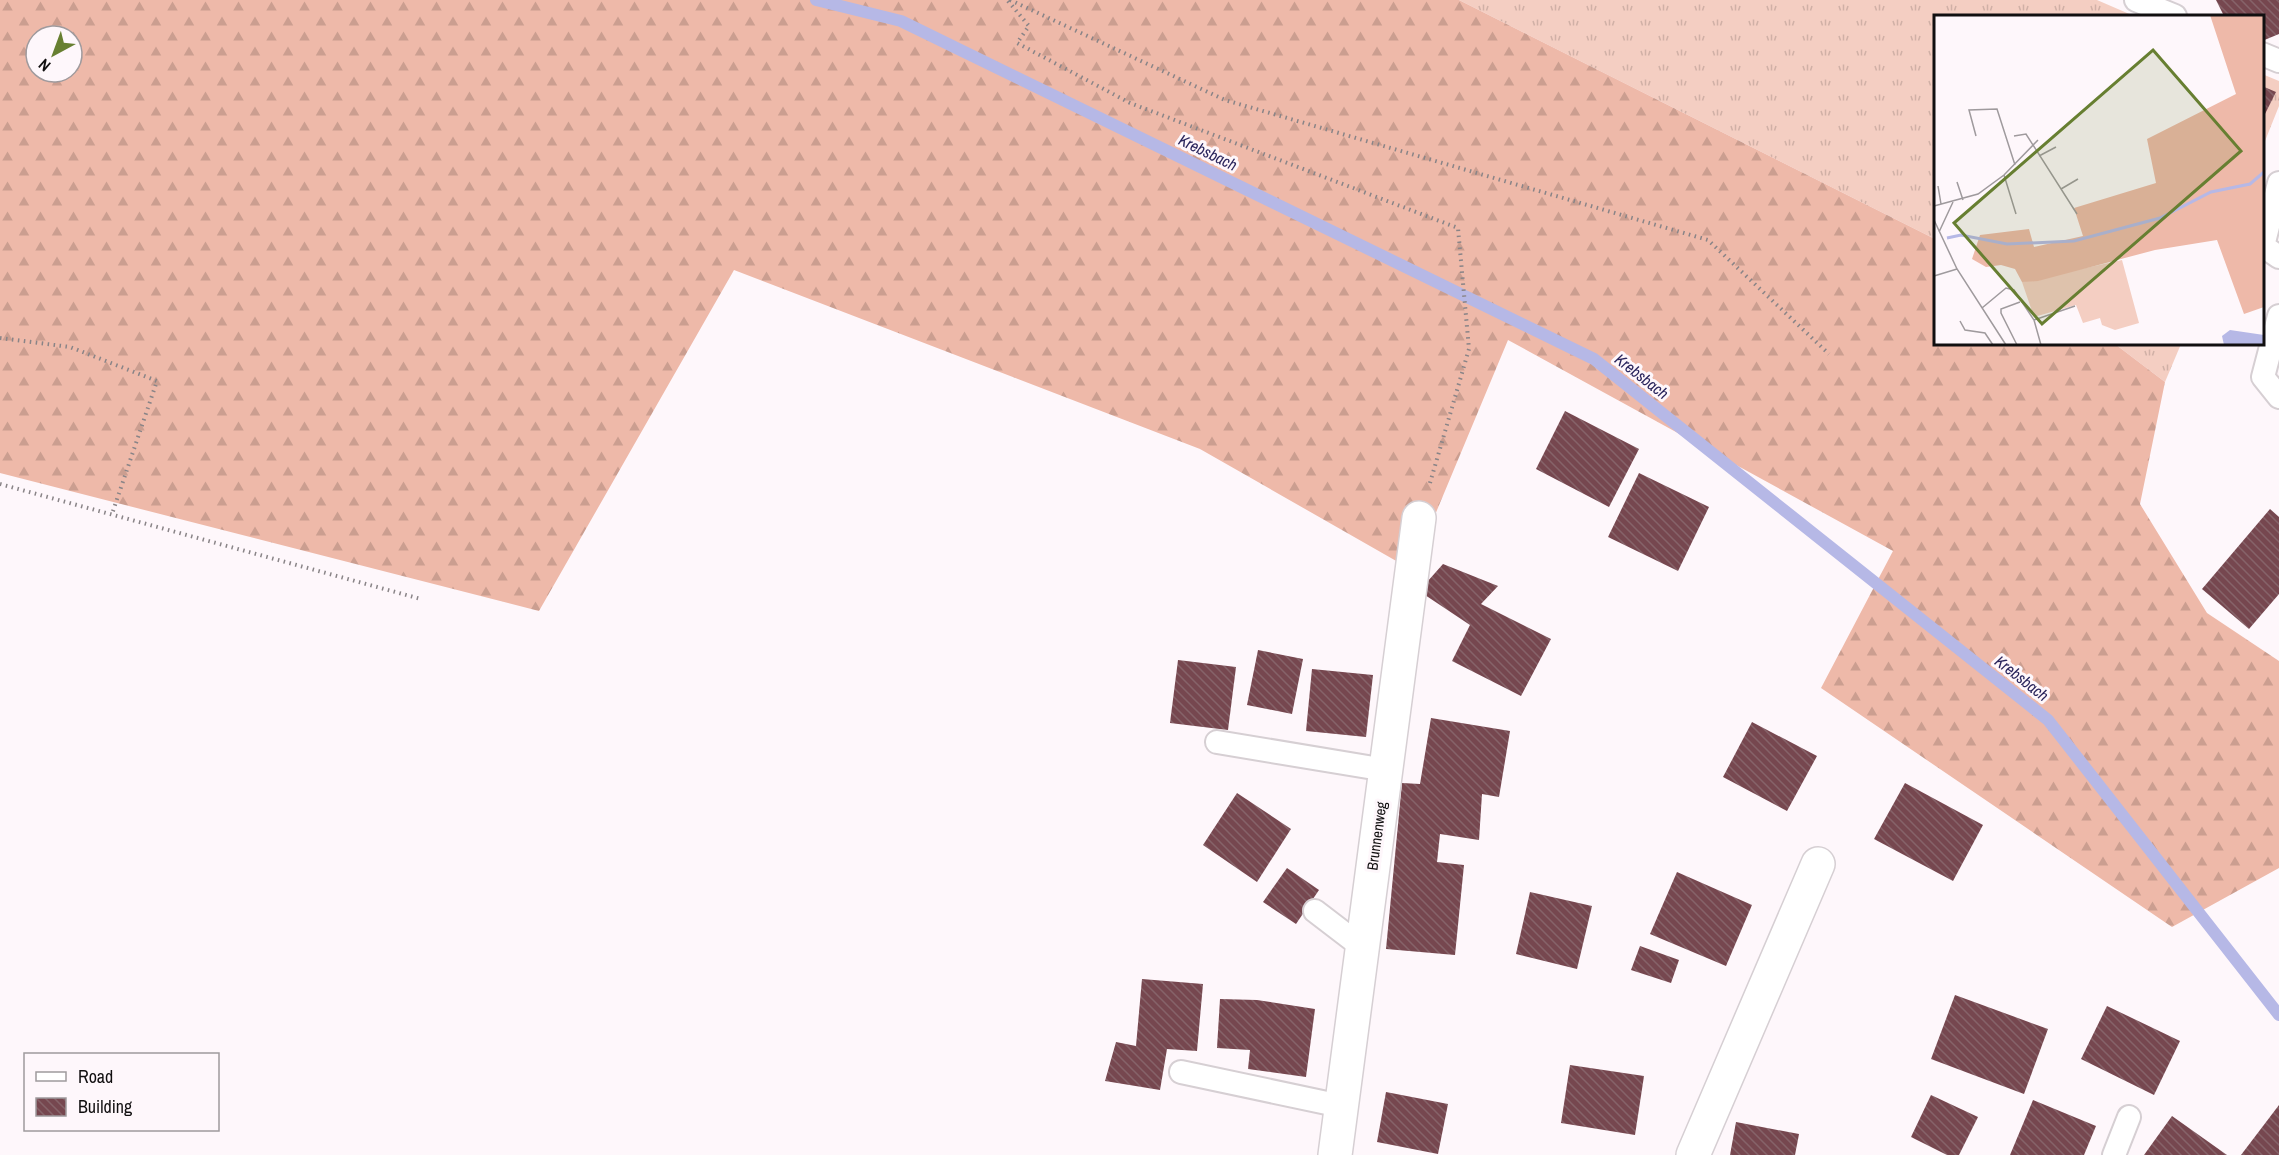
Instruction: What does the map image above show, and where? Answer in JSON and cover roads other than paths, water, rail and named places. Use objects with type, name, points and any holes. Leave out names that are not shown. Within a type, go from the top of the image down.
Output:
[{"type":"street","name":"Brunnenweg","points":[[1335,1155],[1419,518]]},
{"type":"street","points":[[1693,1155],[1818,864]]},
{"type":"lane","points":[[2136,0],[2173,15]]},
{"type":"lane","points":[[2264,55],[2279,61]]},
{"type":"lane","points":[[2264,242],[2279,183]]},
{"type":"lane","points":[[2264,247],[2279,257]]},
{"type":"lane","points":[[2279,316],[2263,377],[2279,397]]},
{"type":"lane","points":[[1217,742],[1386,770]]},
{"type":"lane","points":[[1315,910],[1362,947]]},
{"type":"lane","points":[[1181,1072],[1341,1106]]},
{"type":"lane","points":[[2114,1155],[2129,1117]]},
{"type":"waterway","name":"Krebsbach","points":[[816,0],[901,21],[1594,359],[2048,720],[2279,1015]]}]
